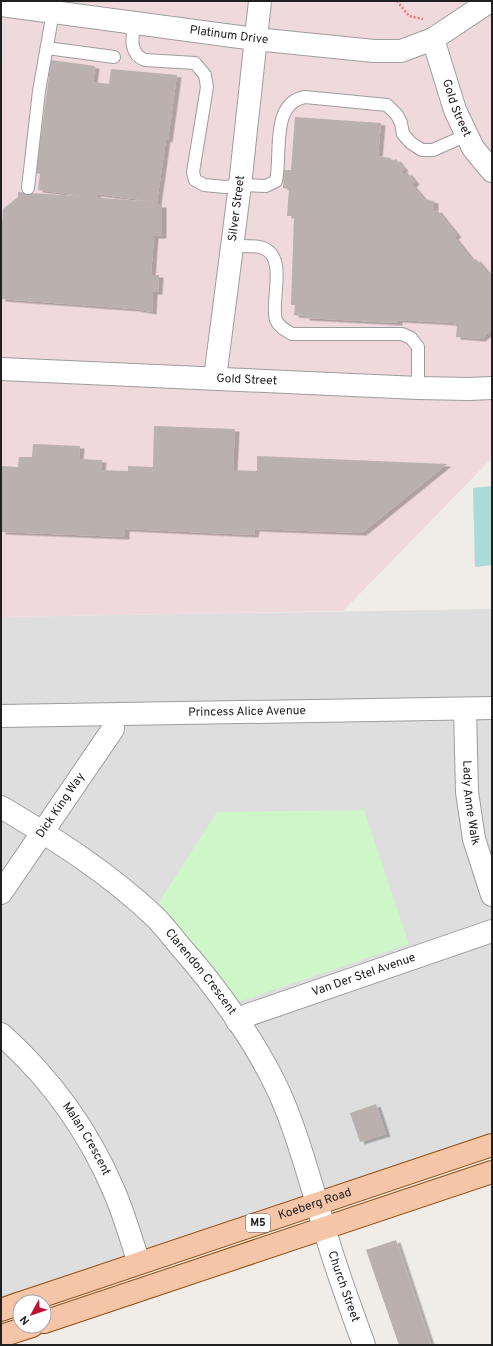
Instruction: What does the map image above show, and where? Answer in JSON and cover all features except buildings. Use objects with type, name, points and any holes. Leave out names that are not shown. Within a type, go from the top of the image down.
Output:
[{"type":"main road","name":"Koeberg Road","points":[[48,1294],[492,1144]]},
{"type":"main road","name":"M5","points":[[52,1319],[492,1172]]},
{"type":"main road","points":[[1,1310],[12,1306]]},
{"type":"main road","points":[[1,1336],[12,1332]]},
{"type":"street","points":[[255,39],[260,1]]},
{"type":"street","name":"Platinum Drive","points":[[453,25],[476,1]]},
{"type":"street","name":"Platinum Drive","points":[[1,5],[255,39],[374,51],[401,51],[430,30],[453,25],[490,1]]},
{"type":"street","name":"Gold Street","points":[[430,30],[455,110],[473,148],[492,171]]},
{"type":"street","name":"Silver Street","points":[[215,378],[240,185],[255,39]]},
{"type":"street","name":"Gold Street","points":[[1,369],[418,388],[492,388]]},
{"type":"street","name":"Lady Anne Walk","points":[[465,708],[467,792],[474,839],[492,895]]},
{"type":"street","name":"Princess Alice Avenue","points":[[1,716],[492,708]]},
{"type":"street","name":"Dick King Way","points":[[1,893],[113,729],[112,715]]},
{"type":"street","name":"Clarendon Crescent","points":[[1,807],[43,832],[80,857],[155,917],[199,967],[237,1021],[261,1059],[287,1109],[311,1177],[324,1228]]},
{"type":"street","name":"Van Der Stel Avenue","points":[[237,1021],[248,1015],[284,1002],[492,931]]},
{"type":"street","name":"Malan Crescent","points":[[1,1034],[40,1071],[60,1096],[91,1144],[115,1193],[139,1263]]},
{"type":"street","name":"Church Street","points":[[324,1228],[364,1345]]},
{"type":"lane","points":[[28,188],[39,91],[53,12]]},
{"type":"lane","points":[[134,23],[133,51],[137,57],[150,60],[195,63],[205,75],[207,87],[193,172],[195,180],[204,185],[224,187],[240,185],[266,186],[276,181],[282,114],[297,98],[305,97],[387,105],[397,114],[401,123],[403,134],[422,150],[433,150],[467,135]]},
{"type":"lane","points":[[47,48],[114,57]]},
{"type":"lane","points":[[232,246],[263,248],[271,253],[276,264],[276,319],[281,328],[292,334],[402,334],[411,338],[418,347],[418,388]]},
{"type":"path","points":[[397,1],[409,16],[430,30]]},
{"type":"shaded area","points":[[1,1],[492,1],[492,458],[343,611],[1,617]]},
{"type":"shaded area","points":[[1,24],[7,25],[1,73]]},
{"type":"shaded area","points":[[492,609],[492,1145],[47,1294],[12,1294],[12,1306],[5,1308],[1,1296],[1,617]]},
{"type":"green space","points":[[364,810],[409,944],[238,1002],[157,905],[217,812]]},
{"type":"water","points":[[492,486],[492,565],[475,567],[473,488]]}]
